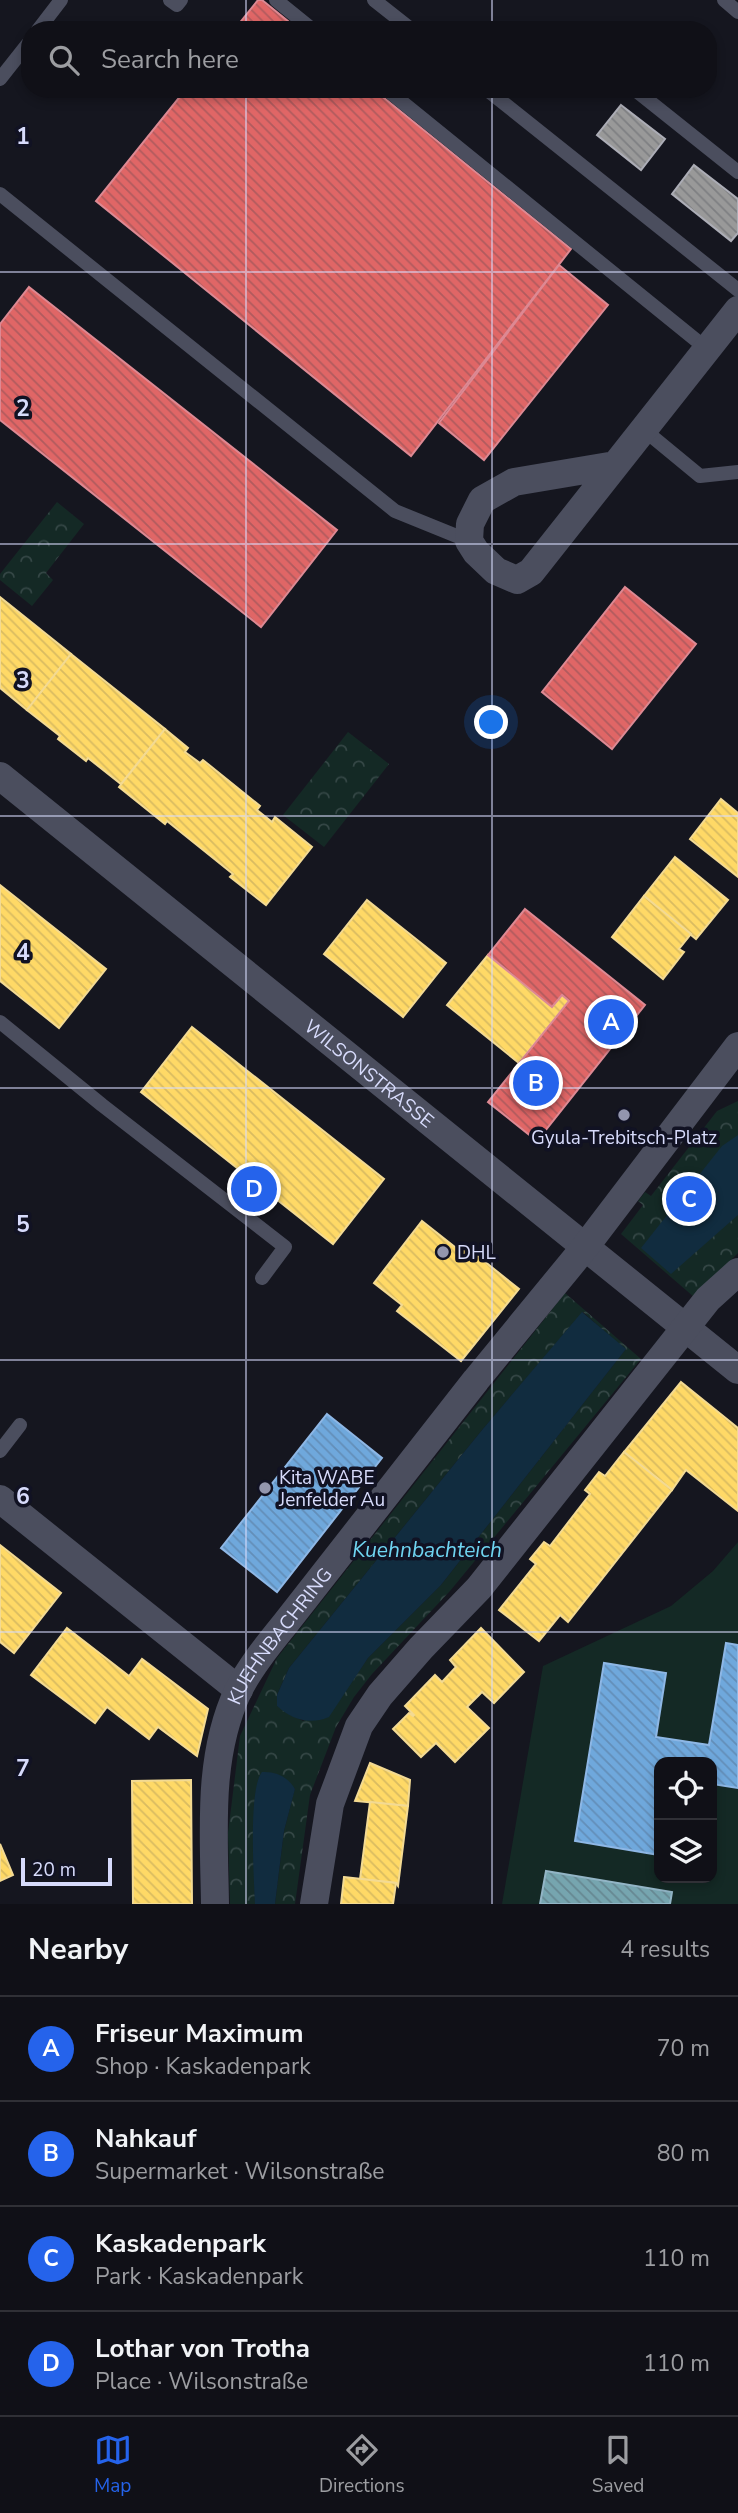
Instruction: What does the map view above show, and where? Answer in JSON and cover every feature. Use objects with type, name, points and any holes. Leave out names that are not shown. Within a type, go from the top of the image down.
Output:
[{"type":"street","points":[[615,465],[514,482],[482,500],[470,524],[469,541],[476,552],[496,571],[517,580],[531,572],[738,310]]},
{"type":"street","name":"WILSONSTRASSE","points":[[0,776],[738,1370]]},
{"type":"street","name":"KUEHNBACHRING","points":[[215,1904],[215,1780],[226,1722],[239,1690],[258,1659],[285,1624],[585,1247],[738,1046]]},
{"type":"street","points":[[314,1904],[330,1804],[359,1726],[380,1695],[479,1588],[708,1299],[738,1272]]},
{"type":"street","points":[[0,1499],[239,1690]]},
{"type":"lane","points":[[45,21],[61,0]]},
{"type":"lane","points":[[170,0],[177,5],[181,0]]},
{"type":"lane","points":[[276,0],[302,21]]},
{"type":"lane","points":[[374,0],[401,21]]},
{"type":"lane","points":[[723,0],[738,12]]},
{"type":"lane","points":[[0,79],[21,52]]},
{"type":"lane","points":[[397,98],[707,349]]},
{"type":"lane","points":[[497,98],[738,290]]},
{"type":"lane","points":[[645,98],[738,172]]},
{"type":"lane","points":[[0,194],[395,511],[469,541]]},
{"type":"lane","points":[[643,429],[700,476],[738,471]]},
{"type":"lane","points":[[0,1022],[285,1247],[262,1278]]},
{"type":"lane","points":[[0,1451],[20,1424]]},
{"type":"green space","points":[[57,502],[84,524],[46,573],[53,580],[32,606],[0,580],[0,574]]},
{"type":"green space","points":[[348,732],[389,764],[324,847],[283,815]]},
{"type":"green space","points":[[738,1101],[738,1253],[694,1297],[621,1234],[643,1205],[638,1201],[645,1192],[651,1196],[717,1111]]},
{"type":"green space","points":[[565,1293],[641,1359],[450,1591],[354,1697],[336,1727],[310,1795],[295,1904],[275,1904],[284,1831],[295,1788],[254,1812],[255,1904],[230,1904],[228,1833],[240,1736],[277,1658]],"holes":[[[583,1312],[625,1350],[441,1585],[368,1658],[350,1684],[303,1721],[277,1706],[277,1695],[289,1668],[482,1430]]]},
{"type":"green space","points":[[738,1542],[738,1904],[502,1904],[543,1666],[671,1606],[713,1571]]},
{"type":"water","points":[[738,1135],[738,1215],[671,1274],[641,1248],[722,1146]]},
{"type":"water","name":"Kuehnbachteich","points":[[582,1312],[626,1349],[441,1585],[368,1658],[329,1717],[308,1721],[283,1711],[277,1706],[277,1695],[289,1668],[482,1430]]},
{"type":"water","points":[[262,1772],[281,1776],[295,1789],[284,1831],[275,1904],[255,1904],[253,1815]]},
{"type":"building: Homes","points":[[0,597],[71,654],[27,710],[0,688]]},
{"type":"building: Homes","points":[[71,654],[165,729],[121,784],[58,739],[60,736],[27,710]]},
{"type":"building: Homes","points":[[165,729],[188,748],[185,752],[200,763],[203,760],[260,806],[257,810],[272,822],[275,817],[312,847],[266,905],[230,877],[233,874],[167,821],[165,824],[119,787]]},
{"type":"building: Homes","points":[[721,799],[738,813],[738,877],[690,839]]},
{"type":"building: Homes","points":[[675,857],[728,900],[696,939],[644,896]]},
{"type":"building: Homes","points":[[0,885],[106,969],[59,1028],[0,981]]},
{"type":"building: Homes","points":[[644,896],[691,934],[679,949],[684,952],[663,979],[612,937]]},
{"type":"building: Homes","points":[[367,900],[446,963],[403,1017],[324,954]]},
{"type":"building: Homes","points":[[488,955],[552,1007],[562,995],[569,1001],[519,1063],[447,1005]]},
{"type":"building: Homes","points":[[192,1027],[384,1179],[333,1244],[141,1092]]},
{"type":"building: Homes","points":[[422,1221],[460,1251],[464,1245],[519,1289],[461,1361],[397,1311],[402,1305],[374,1283]]},
{"type":"building: Homes","points":[[681,1382],[738,1428],[738,1511],[686,1470],[672,1490],[624,1452]]},
{"type":"building: Homes","points":[[624,1452],[672,1490],[568,1622],[560,1615],[539,1641],[499,1610],[536,1564],[530,1559],[544,1542],[550,1546],[590,1494],[585,1490],[599,1472],[605,1476]]},
{"type":"building: Homes","points":[[0,1545],[61,1593],[14,1653],[0,1642]]},
{"type":"building: Homes","points":[[67,1628],[129,1676],[142,1659],[208,1709],[197,1756],[158,1727],[149,1739],[107,1707],[95,1723],[31,1675]]},
{"type":"building: Homes","points":[[481,1628],[524,1672],[494,1703],[482,1692],[467,1707],[489,1728],[455,1762],[436,1743],[421,1757],[393,1729],[409,1713],[414,1715],[405,1706],[435,1675],[442,1682],[456,1667],[450,1660]]},
{"type":"building: Homes","points":[[370,1763],[410,1780],[408,1806],[355,1801]]},
{"type":"building: Homes","points":[[191,1780],[192,1904],[133,1904],[132,1781]]},
{"type":"building: Homes","points":[[370,1802],[408,1806],[398,1886],[396,1883],[360,1879]]},
{"type":"building: Homes","points":[[0,1844],[13,1875],[0,1881]]},
{"type":"building: Homes","points":[[344,1877],[396,1883],[393,1904],[341,1904]]},
{"type":"building: Shops","points":[[258,0],[262,0],[288,21],[241,21]]},
{"type":"building: Shops","points":[[179,98],[384,98],[571,249],[411,456],[96,201]]},
{"type":"building: Shops","points":[[559,265],[608,305],[484,460],[439,423]]},
{"type":"building: Shops","points":[[29,287],[337,530],[261,627],[0,420],[0,324]]},
{"type":"building: Shops","points":[[625,587],[696,644],[612,749],[542,692]]},
{"type":"building: Shops","points":[[525,909],[645,1005],[537,1141],[488,1102],[569,1001],[562,995],[552,1007],[488,955]]},
{"type":"building: Schools","points":[[327,1414],[382,1458],[277,1592],[221,1548]]},
{"type":"building: Schools","points":[[726,1643],[738,1645],[738,1788],[717,1785],[717,1757],[654,1757],[654,1854],[575,1841],[604,1663],[666,1673],[656,1737],[709,1745]]},
{"type":"building: Public","points":[[546,1871],[672,1892],[670,1904],[540,1904]]},
{"type":"building: Industry","points":[[621,105],[665,139],[641,170],[597,135]]},
{"type":"building: Industry","points":[[694,165],[738,199],[738,233],[731,241],[672,194]]},
{"type":"place","name":"Friseur Maximum","points":[[611,1022]]},
{"type":"place","name":"Nahkauf","points":[[536,1083]]},
{"type":"place","name":"Gyula-Trebitsch-Platz","points":[[624,1115]]},
{"type":"place","name":"Lothar von Trotha","points":[[254,1189]]},
{"type":"place","name":"Kaskadenpark","points":[[689,1199]]},
{"type":"place","name":"DHL","points":[[443,1252]]},
{"type":"place","name":"Kita WABE Jenfelder Au","points":[[265,1488]]}]
